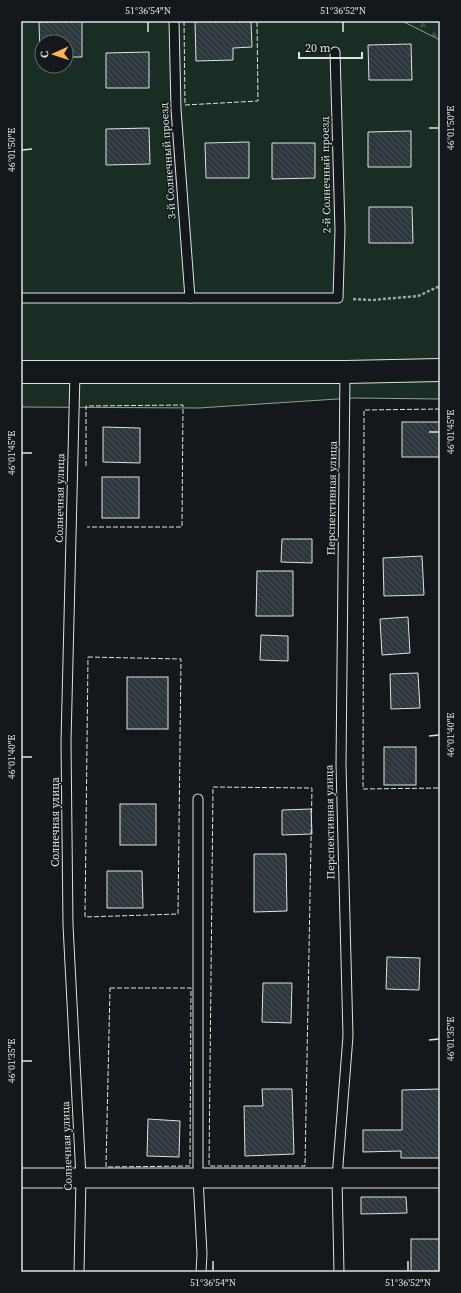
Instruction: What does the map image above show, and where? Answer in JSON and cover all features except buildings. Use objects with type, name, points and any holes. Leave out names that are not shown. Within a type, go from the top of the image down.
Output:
[{"type":"main road","points":[[21,372],[345,372],[440,370]]},
{"type":"street","points":[[21,1178],[440,1178]]},
{"type":"lane","name":"3-й Солнечный проезд","points":[[174,21],[176,109],[190,298]]},
{"type":"lane","name":"2-й Солнечный проезд","points":[[335,52],[340,230],[338,298]]},
{"type":"lane","points":[[21,298],[338,298]]},
{"type":"lane","name":"Солнечная улица","points":[[75,372],[66,734],[68,925],[81,1178],[79,1272]]},
{"type":"lane","name":"Перспективная улица","points":[[339,1272],[337,1178],[348,1036],[341,765],[345,372]]},
{"type":"lane","points":[[198,798],[198,1178],[202,1254],[201,1272]]},
{"type":"path","points":[[338,298],[372,300],[418,296],[440,286]]},
{"type":"green space","points":[[21,21],[440,21],[440,399],[353,398],[199,408],[21,407]]},
{"type":"green space","points":[[402,21],[440,21],[440,40]]},
{"type":"fence","points":[[184,21],[185,105],[258,101],[257,21]]},
{"type":"fence","points":[[86,466],[86,406],[183,405],[182,527],[87,527]]},
{"type":"fence","points":[[440,409],[364,410],[363,789],[440,788]]},
{"type":"fence","points":[[88,657],[181,659],[178,914],[85,917],[88,657]]},
{"type":"fence","points":[[213,787],[312,788],[305,1166],[209,1166],[213,787]]},
{"type":"fence","points":[[110,988],[191,988],[190,1166],[106,1167],[110,988]]}]
